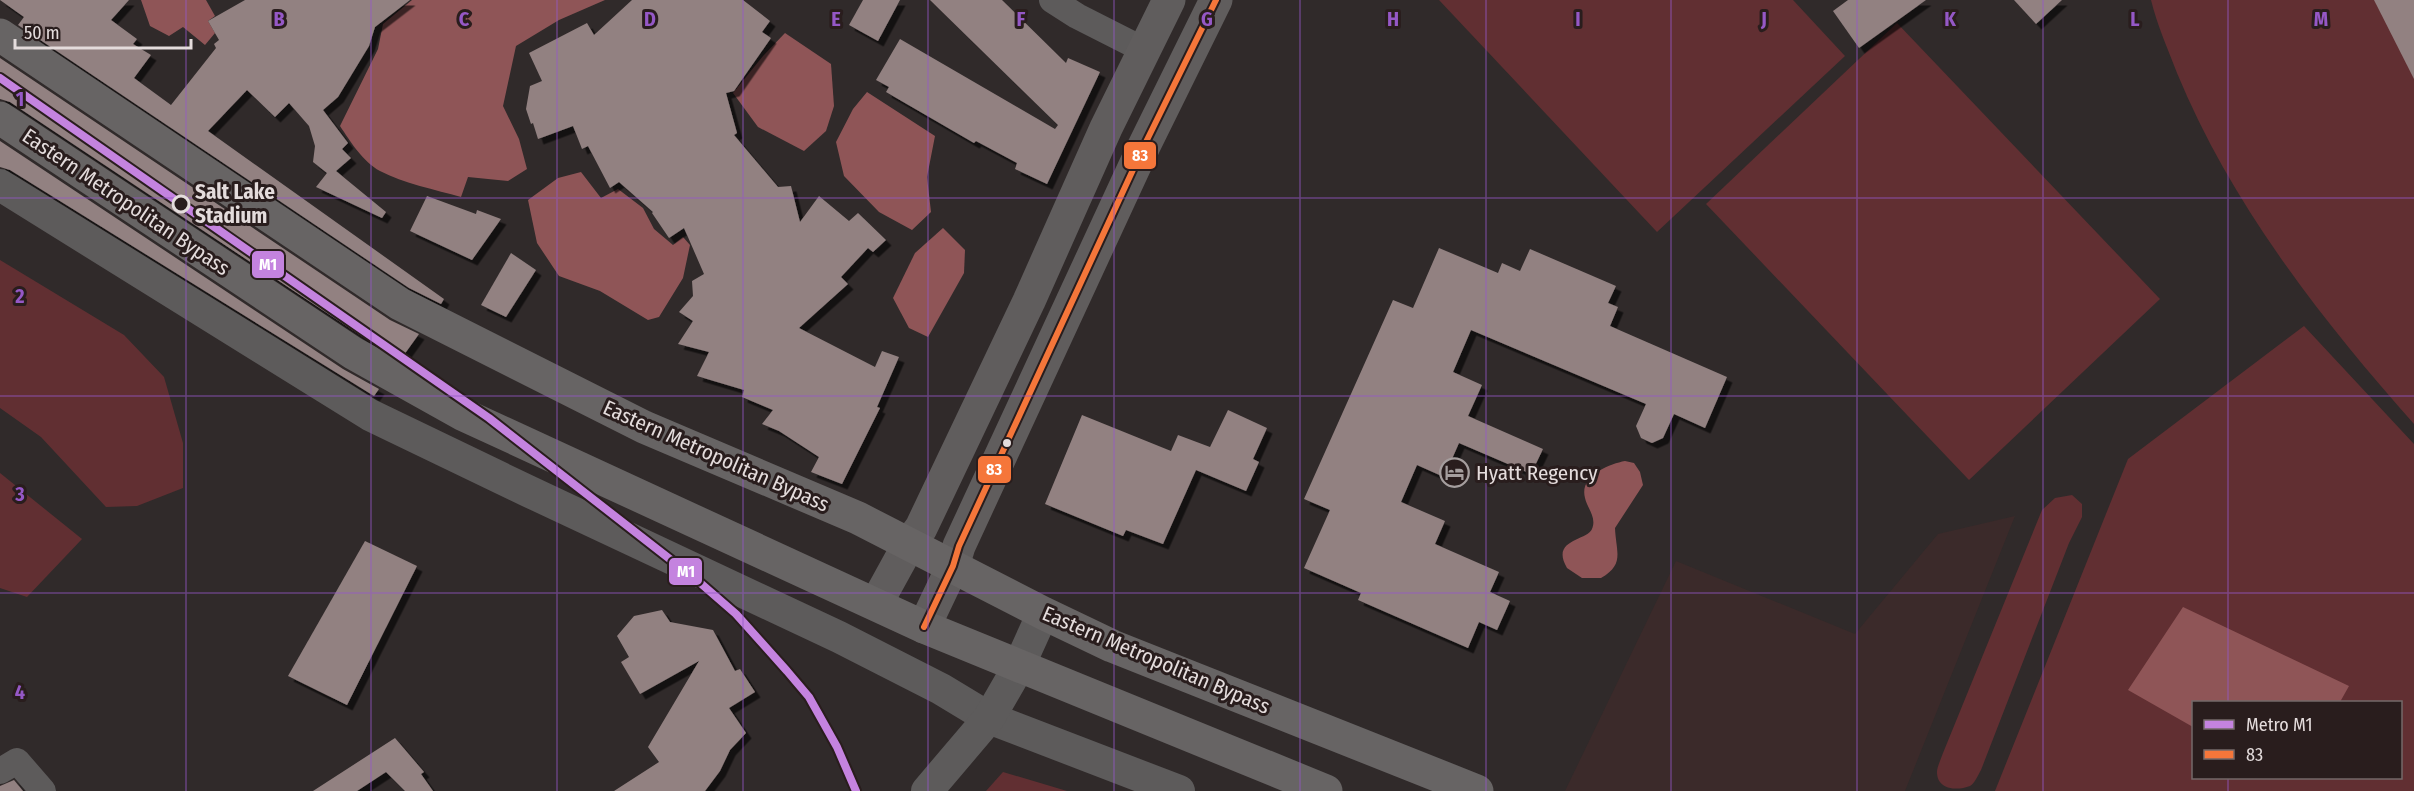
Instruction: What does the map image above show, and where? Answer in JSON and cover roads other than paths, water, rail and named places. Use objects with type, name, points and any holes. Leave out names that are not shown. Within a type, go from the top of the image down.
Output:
[{"type":"main road","points":[[876,604],[909,544],[921,528],[1029,301],[1106,128],[1169,0]]},
{"type":"main road","points":[[924,627],[953,566],[959,546],[1144,146],[1216,0]]},
{"type":"main road","name":"Eastern Metropolitan Bypass","points":[[0,35],[400,304],[644,428],[858,518],[1043,613],[1123,650],[1477,791]]},
{"type":"main road","name":"Eastern Metropolitan Bypass","points":[[0,118],[352,353],[464,415],[924,627],[1326,791]]},
{"type":"street","points":[[1053,0],[1077,16],[1144,50]]},
{"type":"street","points":[[0,185],[370,415],[839,637],[941,689],[989,718],[1179,791]]},
{"type":"street","points":[[927,791],[989,718],[1019,666],[1043,613]]},
{"type":"street","points":[[0,771],[17,761],[43,791]]},
{"type":"metro line","name":"M1","points":[[0,78],[489,418],[698,581],[736,614],[809,697],[837,747],[856,791]]},
{"type":"place","name":"Salt Lake Stadium","points":[[181,204]]},
{"type":"place","name":"Hyatt Regency","points":[[1455,473]]}]
